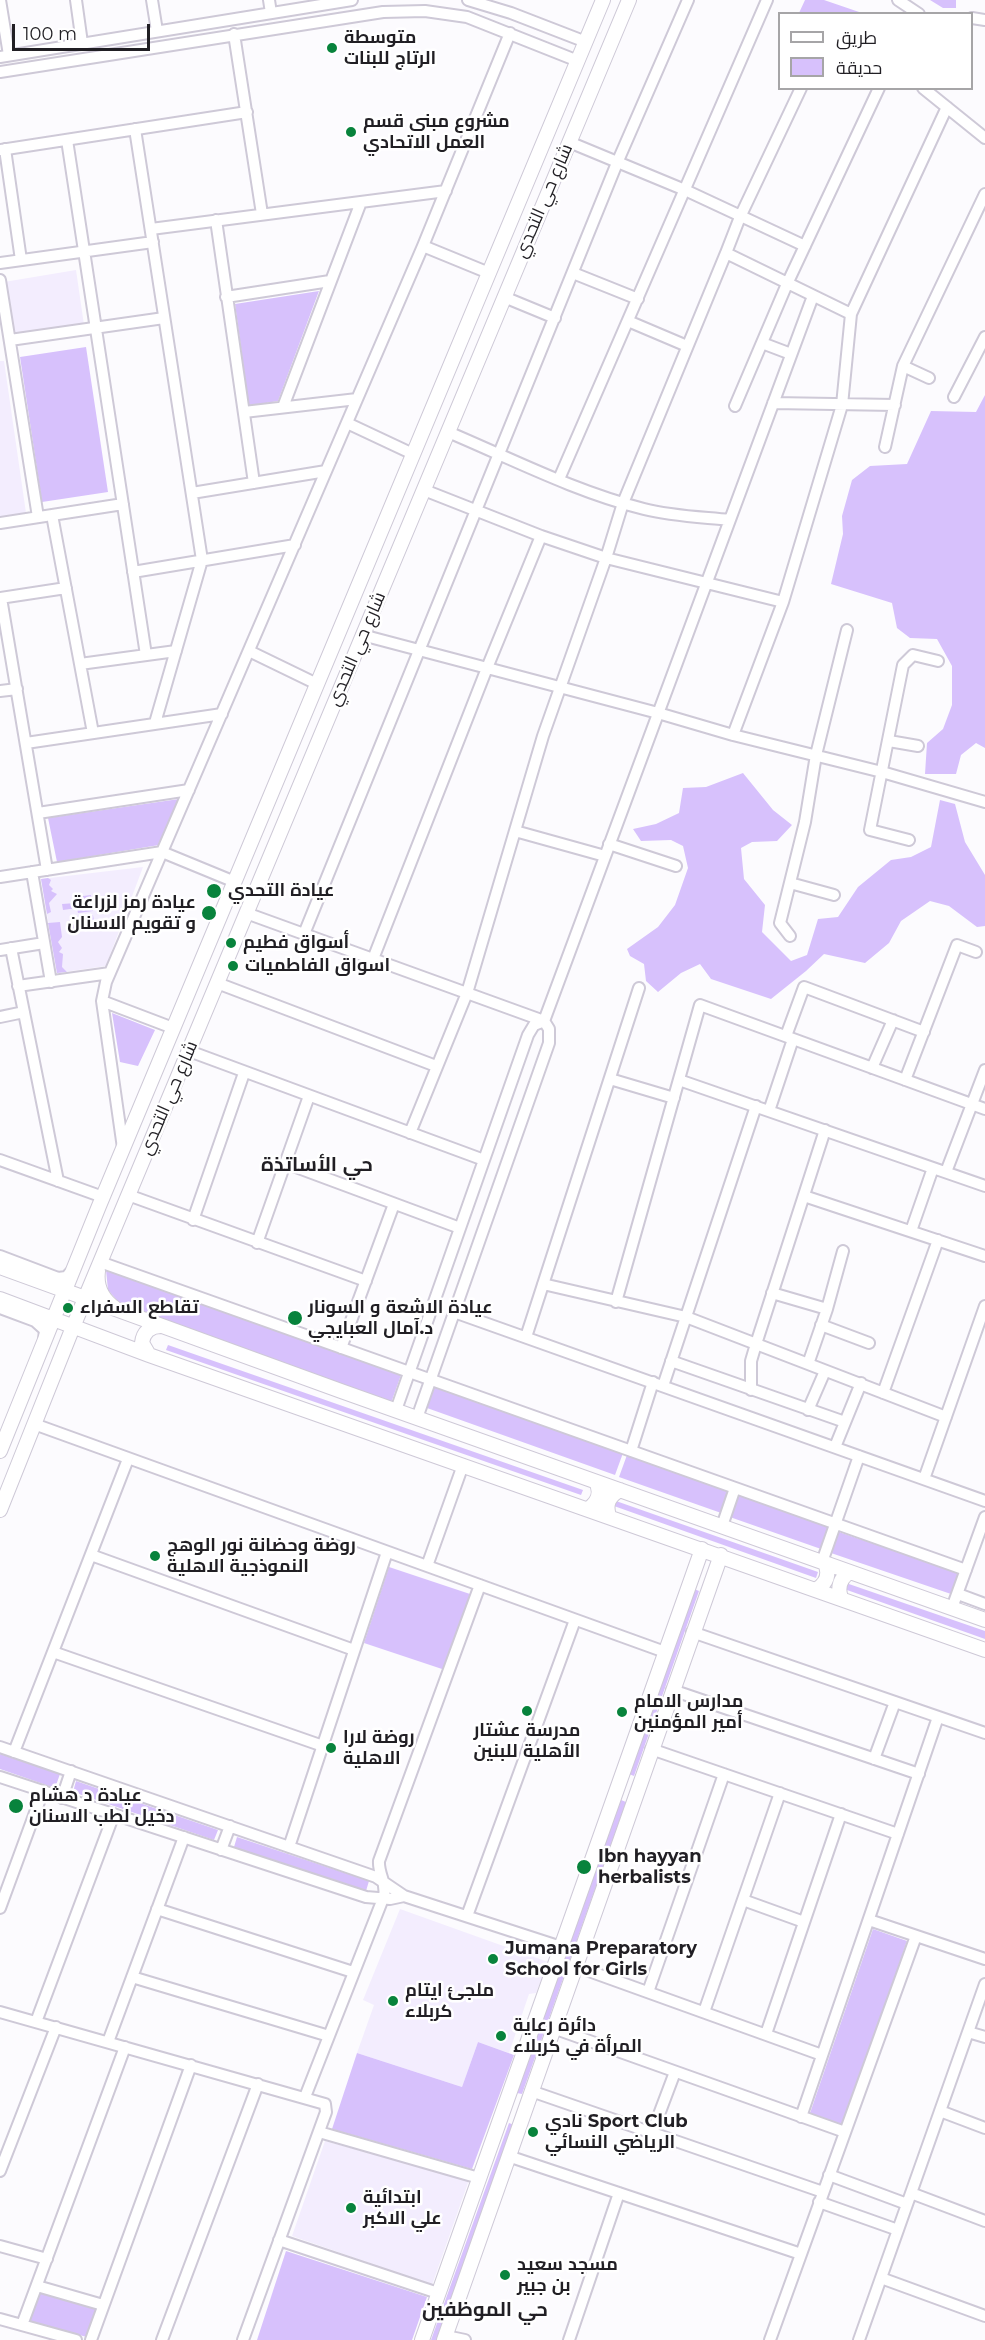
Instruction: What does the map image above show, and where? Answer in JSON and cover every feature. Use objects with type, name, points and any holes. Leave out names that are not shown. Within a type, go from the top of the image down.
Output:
[{"type":"main road","name":"شارع حي التحدي","points":[[63,1291],[603,0]]},
{"type":"main road","name":"شارع حي التحدي","points":[[85,1299],[628,0]]},
{"type":"main road","points":[[280,775],[281,784],[286,789],[295,790],[300,786]]},
{"type":"main road","points":[[260,820],[272,815],[278,818],[282,827]]},
{"type":"main road","points":[[216,925],[217,935],[225,941],[232,940],[238,932]]},
{"type":"main road","points":[[203,957],[208,952],[217,951],[223,954],[225,963]]},
{"type":"main road","points":[[101,1202],[98,1213],[103,1220],[113,1221],[120,1215]]},
{"type":"main road","points":[[100,1262],[97,1278],[100,1291],[108,1303],[119,1311]]},
{"type":"main road","points":[[0,1268],[985,1620]]},
{"type":"main road","points":[[20,1459],[10,1461],[0,1451],[63,1291]]},
{"type":"main road","points":[[0,1299],[149,1355],[702,1548],[985,1650]]},
{"type":"main road","points":[[0,1510],[5,1480],[20,1459],[85,1299]]},
{"type":"main road","points":[[149,1355],[142,1343],[144,1334],[152,1327],[161,1326]]},
{"type":"main road","points":[[588,1509],[598,1498],[599,1490],[596,1482]]},
{"type":"main road","points":[[609,1516],[608,1500],[620,1490]]},
{"type":"main road","points":[[422,2340],[702,1548]]},
{"type":"main road","points":[[445,2338],[721,1555]]},
{"type":"main road","points":[[817,1589],[826,1580],[828,1571],[824,1562]]},
{"type":"main road","points":[[841,1598],[839,1589],[841,1581],[850,1572]]},
{"type":"main road","points":[[688,1587],[700,1584],[705,1589],[706,1595]]},
{"type":"main road","points":[[622,1773],[628,1780],[640,1780]]},
{"type":"main road","points":[[614,1795],[623,1794],[633,1802]]},
{"type":"main road","points":[[509,2093],[515,2099],[524,2100],[530,2095]]},
{"type":"main road","points":[[502,2114],[511,2113],[520,2122]]},
{"type":"street","points":[[0,0],[4,56],[352,0]]},
{"type":"street","points":[[76,0],[82,44]]},
{"type":"street","points":[[152,0],[157,32]]},
{"type":"street","points":[[269,0],[272,13]]},
{"type":"street","points":[[471,0],[586,42]]},
{"type":"street","points":[[304,934],[617,163],[688,0]]},
{"type":"street","points":[[560,479],[767,0]]},
{"type":"street","points":[[897,0],[917,12]]},
{"type":"street","points":[[0,72],[220,36],[383,12],[404,11],[467,17],[578,61]]},
{"type":"street","points":[[220,22],[217,29],[220,36]]},
{"type":"street","points":[[195,26],[198,31],[195,40]]},
{"type":"street","points":[[539,45],[546,42],[549,36],[546,27]]},
{"type":"street","points":[[123,1148],[102,1001],[110,973],[423,246],[510,33]]},
{"type":"street","points":[[234,34],[262,214]]},
{"type":"street","points":[[410,1133],[467,993],[543,736],[623,503],[740,217],[800,90]]},
{"type":"street","points":[[735,406],[787,284],[878,90]]},
{"type":"street","points":[[926,90],[985,138]]},
{"type":"street","points":[[733,735],[783,602],[842,405],[851,314],[947,107]]},
{"type":"street","points":[[21,260],[2,149],[247,112]]},
{"type":"street","points":[[135,129],[202,560],[155,723]]},
{"type":"street","points":[[67,140],[146,655]]},
{"type":"street","points":[[569,142],[685,190],[805,246]]},
{"type":"street","points":[[151,229],[446,191]]},
{"type":"street","points":[[885,447],[903,366],[985,194]]},
{"type":"street","points":[[283,407],[361,202]]},
{"type":"street","points":[[216,220],[254,483]]},
{"type":"street","points":[[0,264],[153,242]]},
{"type":"street","points":[[423,246],[489,273]]},
{"type":"street","points":[[726,253],[851,314]]},
{"type":"street","points":[[573,273],[638,299]]},
{"type":"street","points":[[0,280],[7,348],[38,517]]},
{"type":"street","points":[[226,297],[330,281]]},
{"type":"street","points":[[544,1021],[813,296]]},
{"type":"street","points":[[504,297],[555,318]]},
{"type":"street","points":[[7,348],[96,328],[164,318]]},
{"type":"street","points":[[628,321],[687,346]]},
{"type":"street","points":[[954,397],[985,337]]},
{"type":"street","points":[[762,343],[791,354]]},
{"type":"street","points":[[903,366],[929,378]]},
{"type":"street","points":[[243,412],[357,399]]},
{"type":"street","points":[[773,403],[895,405]]},
{"type":"street","points":[[347,423],[413,454]]},
{"type":"street","points":[[448,432],[623,503],[646,510],[730,520]]},
{"type":"street","points":[[192,493],[326,471]]},
{"type":"street","points":[[424,490],[541,536],[606,558],[783,602]]},
{"type":"street","points":[[0,523],[123,504]]},
{"type":"street","points":[[52,515],[93,733]]},
{"type":"street","points":[[373,959],[541,536]]},
{"type":"street","points":[[133,572],[295,545]]},
{"type":"street","points":[[47,870],[1,598],[66,588]]},
{"type":"street","points":[[790,936],[780,923],[805,822],[816,755],[847,630]]},
{"type":"street","points":[[362,635],[733,735],[882,772],[985,802]]},
{"type":"street","points":[[80,664],[176,651]]},
{"type":"street","points":[[249,651],[317,684]]},
{"type":"street","points":[[909,840],[870,830],[903,665],[912,655],[938,661]]},
{"type":"street","points":[[0,691],[17,689]]},
{"type":"street","points":[[26,743],[222,714]]},
{"type":"street","points":[[889,741],[918,746]]},
{"type":"street","points":[[38,813],[189,790]]},
{"type":"street","points":[[515,831],[605,856]]},
{"type":"street","points":[[609,844],[676,867]]},
{"type":"street","points":[[0,877],[162,852],[235,882]]},
{"type":"street","points":[[32,872],[51,982]]},
{"type":"street","points":[[790,883],[834,895]]},
{"type":"street","points":[[246,913],[544,1021],[549,1029],[549,1043],[417,1418]]},
{"type":"street","points":[[44,943],[5,949],[24,1012],[58,1181]]},
{"type":"street","points":[[905,1080],[957,945],[976,952]]},
{"type":"street","points":[[18,986],[110,973]]},
{"type":"street","points":[[217,984],[436,1066]]},
{"type":"street","points":[[769,1111],[804,987],[924,1032]]},
{"type":"street","points":[[526,1337],[639,988]]},
{"type":"street","points":[[102,1001],[173,1028]]},
{"type":"street","points":[[616,1302],[700,1005],[985,1109]]},
{"type":"street","points":[[0,1017],[24,1012]]},
{"type":"street","points":[[872,1068],[893,1020]]},
{"type":"street","points":[[396,1410],[528,1035],[534,1024],[544,1021]]},
{"type":"street","points":[[189,1051],[484,1160]]},
{"type":"street","points":[[946,1172],[985,1070]]},
{"type":"street","points":[[193,1220],[244,1073]]},
{"type":"street","points":[[610,1079],[674,1098]]},
{"type":"street","points":[[679,1080],[985,1186]]},
{"type":"street","points":[[257,1243],[309,1096]]},
{"type":"street","points":[[631,1451],[658,1384],[671,1361],[756,1106]]},
{"type":"street","points":[[751,1390],[751,1361],[825,1130]]},
{"type":"street","points":[[0,1160],[58,1181],[101,1202]]},
{"type":"street","points":[[285,1163],[460,1228]]},
{"type":"street","points":[[911,1231],[933,1168]]},
{"type":"street","points":[[128,1195],[366,1281]]},
{"type":"street","points":[[804,1196],[985,1256]]},
{"type":"street","points":[[341,1348],[394,1204]]},
{"type":"street","points":[[883,1393],[938,1240]]},
{"type":"street","points":[[808,1364],[827,1309],[843,1251]]},
{"type":"street","points":[[0,1256],[58,1278],[66,1277],[72,1271]]},
{"type":"street","points":[[100,1262],[966,1570]]},
{"type":"street","points":[[543,1284],[686,1317],[946,1417]]},
{"type":"street","points":[[772,1293],[827,1309]]},
{"type":"street","points":[[924,1479],[985,1306]]},
{"type":"street","points":[[0,1308],[39,1323],[45,1330],[44,1340]]},
{"type":"street","points":[[454,1312],[985,1501]]},
{"type":"street","points":[[821,1325],[869,1343]]},
{"type":"street","points":[[974,1338],[985,1342]]},
{"type":"street","points":[[671,1361],[845,1422]]},
{"type":"street","points":[[808,1410],[825,1371]]},
{"type":"street","points":[[835,1447],[861,1383]]},
{"type":"street","points":[[34,1424],[665,1652]]},
{"type":"street","points":[[824,1562],[859,1456]]},
{"type":"street","points":[[14,1752],[128,1459]]},
{"type":"street","points":[[427,1566],[463,1465]]},
{"type":"street","points":[[722,1526],[735,1488]]},
{"type":"street","points":[[952,1608],[985,1517]]},
{"type":"street","points":[[289,1847],[387,1552]]},
{"type":"street","points":[[91,1555],[354,1650]]},
{"type":"street","points":[[305,2097],[382,1899],[385,1888],[379,1871],[380,1861],[480,1585]]},
{"type":"street","points":[[957,1594],[985,1604]]},
{"type":"street","points":[[467,1916],[576,1620]]},
{"type":"street","points":[[692,1632],[985,1733]]},
{"type":"street","points":[[53,1652],[322,1746]]},
{"type":"street","points":[[672,1690],[919,1774]]},
{"type":"street","points":[[874,1759],[895,1702]]},
{"type":"street","points":[[801,2116],[938,1717]]},
{"type":"street","points":[[0,1747],[383,1881],[404,1896],[561,1947]]},
{"type":"street","points":[[651,1749],[898,1834]]},
{"type":"street","points":[[62,1798],[71,1771]]},
{"type":"street","points":[[648,1992],[724,1774]]},
{"type":"street","points":[[0,1777],[366,1897],[382,1899],[404,1896]]},
{"type":"street","points":[[0,1908],[43,1791]]},
{"type":"street","points":[[704,2012],[780,1793]]},
{"type":"street","points":[[766,2034],[841,1814]]},
{"type":"street","points":[[36,2022],[114,1815]]},
{"type":"street","points":[[221,1850],[230,1826]]},
{"type":"street","points":[[108,2042],[184,1837]]},
{"type":"street","points":[[743,1900],[804,1922]]},
{"type":"street","points":[[157,1909],[353,1972]]},
{"type":"street","points":[[869,1920],[985,1959]]},
{"type":"street","points":[[770,2340],[916,1936]]},
{"type":"street","points":[[575,1966],[822,2055]]},
{"type":"street","points":[[132,1977],[329,2036]]},
{"type":"street","points":[[859,2340],[985,1984]]},
{"type":"street","points":[[0,2012],[321,2101],[326,2106],[327,2110],[243,2340]]},
{"type":"street","points":[[0,2171],[56,2027]]},
{"type":"street","points":[[553,2028],[845,2132]]},
{"type":"street","points":[[968,2032],[985,2037]]},
{"type":"street","points":[[22,2325],[125,2046]]},
{"type":"street","points":[[91,2340],[191,2065]]},
{"type":"street","points":[[652,2133],[675,2072]]},
{"type":"street","points":[[162,2340],[258,2084]]},
{"type":"street","points":[[530,2095],[652,2133],[821,2197],[898,2230]]},
{"type":"street","points":[[940,2111],[985,2128]]},
{"type":"street","points":[[319,2132],[479,2178]]},
{"type":"street","points":[[508,2156],[801,2254]]},
{"type":"street","points":[[829,2175],[985,2221]]},
{"type":"street","points":[[569,2340],[619,2193]]},
{"type":"street","points":[[279,2240],[438,2293]]},
{"type":"street","points":[[0,2246],[47,2259]]},
{"type":"street","points":[[881,2278],[985,2316]]},
{"type":"street","points":[[37,2286],[103,2305]]},
{"type":"street","points":[[0,2319],[61,2338],[76,2340]]},
{"type":"street","points":[[445,2338],[465,2340]]},
{"type":"shaded area","points":[[76,270],[84,325],[14,338],[4,282]]},
{"type":"shaded area","points":[[0,361],[4,361],[26,513],[0,517]]},
{"type":"shaded area","points":[[143,867],[106,966],[57,973],[41,879]]},
{"type":"shaded area","points":[[400,1909],[548,1962],[536,1993],[529,1994],[509,2053],[478,2042],[462,2087],[357,2053],[374,2005],[363,2000]]},
{"type":"shaded area","points":[[325,2141],[469,2180],[432,2285],[292,2236]]},
{"type":"green space","points":[[805,0],[824,0],[859,12],[799,12]]},
{"type":"green space","points":[[930,0],[956,0],[956,8],[943,8]]},
{"type":"green space","points":[[319,291],[278,401],[249,406],[235,304]]},
{"type":"green space","points":[[86,347],[108,492],[42,502],[20,357]]},
{"type":"green space","points":[[985,395],[985,748],[976,743],[961,755],[956,774],[925,774],[927,743],[943,729],[952,705],[952,666],[937,639],[910,638],[897,628],[892,603],[831,584],[843,534],[842,516],[852,480],[870,466],[907,464],[931,411],[976,412]]},
{"type":"green space","points":[[743,773],[773,810],[792,825],[777,841],[752,842],[741,848],[744,879],[765,905],[762,932],[791,961],[807,955],[818,919],[838,917],[858,887],[891,860],[911,857],[931,847],[940,800],[955,804],[965,842],[985,875],[985,926],[977,927],[949,906],[930,901],[901,921],[889,943],[865,963],[824,954],[771,999],[711,979],[700,964],[681,973],[658,992],[646,981],[644,964],[630,956],[627,949],[658,927],[675,905],[688,868],[683,846],[671,840],[641,841],[633,829],[656,824],[679,813],[683,788],[706,787]]},
{"type":"green space","points":[[179,799],[159,845],[57,862],[48,818]]},
{"type":"green space","points":[[41,879],[51,880],[49,885],[53,889],[51,891],[57,894],[49,903],[51,912],[47,914]]},
{"type":"green space","points":[[91,895],[93,911],[78,913],[77,908],[63,910],[62,904],[76,903],[75,897]]},
{"type":"green space","points":[[93,915],[95,927],[67,932],[66,925],[80,923],[80,917]]},
{"type":"green space","points":[[60,922],[62,937],[58,942],[62,948],[59,952],[63,954],[62,967],[67,972],[57,973],[48,923]]},
{"type":"green space","points":[[112,1013],[155,1030],[138,1066],[120,1062]]},
{"type":"green space","points":[[106,1270],[401,1375],[391,1403],[124,1308],[108,1290]]},
{"type":"green space","points":[[168,1345],[583,1490],[581,1495],[166,1350]]},
{"type":"green space","points":[[434,1387],[623,1453],[615,1475],[427,1408]]},
{"type":"green space","points":[[627,1455],[731,1492],[724,1514],[619,1477]]},
{"type":"green space","points":[[735,1494],[830,1527],[821,1549],[727,1516]]},
{"type":"green space","points":[[616,1501],[818,1572],[816,1578],[614,1506]]},
{"type":"green space","points":[[839,1532],[959,1573],[951,1594],[831,1553]]},
{"type":"green space","points":[[389,1567],[470,1594],[445,1670],[364,1643]]},
{"type":"green space","points":[[846,1583],[985,1631],[985,1639],[847,1590],[845,1589]]},
{"type":"green space","points":[[694,1589],[699,1591],[634,1776],[629,1774]]},
{"type":"green space","points":[[0,1754],[60,1774],[55,1788],[0,1769]]},
{"type":"green space","points":[[76,1781],[218,1830],[214,1840],[73,1792]]},
{"type":"green space","points":[[621,1800],[626,1802],[522,2094],[517,2093]]},
{"type":"green space","points":[[237,1837],[369,1881],[366,1891],[234,1847]]},
{"type":"green space","points":[[873,1929],[907,1941],[843,2128],[809,2116]]},
{"type":"green space","points":[[478,2042],[514,2055],[472,2169],[332,2129],[357,2053],[462,2087]]},
{"type":"green space","points":[[509,2123],[514,2125],[437,2340],[431,2340]]},
{"type":"green space","points":[[286,2251],[427,2297],[412,2340],[257,2340]]},
{"type":"green space","points":[[40,2290],[98,2308],[87,2337],[28,2322]]},
{"type":"place","name":"متوسطة الرتاج للبنات","points":[[332,48]]},
{"type":"place","name":"مشروع مبنى قسم العمل الاتحادي","points":[[351,132]]},
{"type":"place","name":"عيادة التحدي","points":[[214,891]]},
{"type":"place","name":"عيادة رمز لزراعة و تقويم الاسنان","points":[[209,913]]},
{"type":"place","name":"أسواق فطيم","points":[[231,943]]},
{"type":"place","name":"اسواق الفاطميات","points":[[233,966]]},
{"type":"place","name":"تقاطع السفراء","points":[[68,1308]]},
{"type":"place","name":"عيادة الاشعة و السونار د.آمال العبايجي","points":[[295,1318]]},
{"type":"place","name":"روضة وحضانة نور الوهج النموذجية الاهلية","points":[[155,1556]]},
{"type":"place","name":"مدرسة عشتار الأهلية للبنين","points":[[527,1711]]},
{"type":"place","name":"مدارس الامام أمير المؤمنين","points":[[622,1712]]},
{"type":"place","name":"روضة لارا الاهلية","points":[[331,1748]]},
{"type":"place","name":"عيادة د هشام دخيل لطب الاسنان","points":[[16,1806]]},
{"type":"place","name":"Ibn hayyan herbalists","points":[[584,1867]]},
{"type":"place","name":"Jumana Preparatory School for Girls","points":[[493,1959]]},
{"type":"place","name":"ملجئ ايتام كربلاء","points":[[393,2001]]},
{"type":"place","name":"دائرة رعاية المرأة في كربلاء","points":[[501,2036]]},
{"type":"place","name":"نادي Sport Club الرياضي النسائي","points":[[533,2132]]},
{"type":"place","name":"ابتدائية علي الاكبر","points":[[351,2208]]},
{"type":"place","name":"مسجد سعيد بن جبير","points":[[505,2275]]},
{"type":"district","name":"حي الأساتذة","points":[[317,1165]]},
{"type":"district","name":"حي الموظفين","points":[[485,2310]]}]
